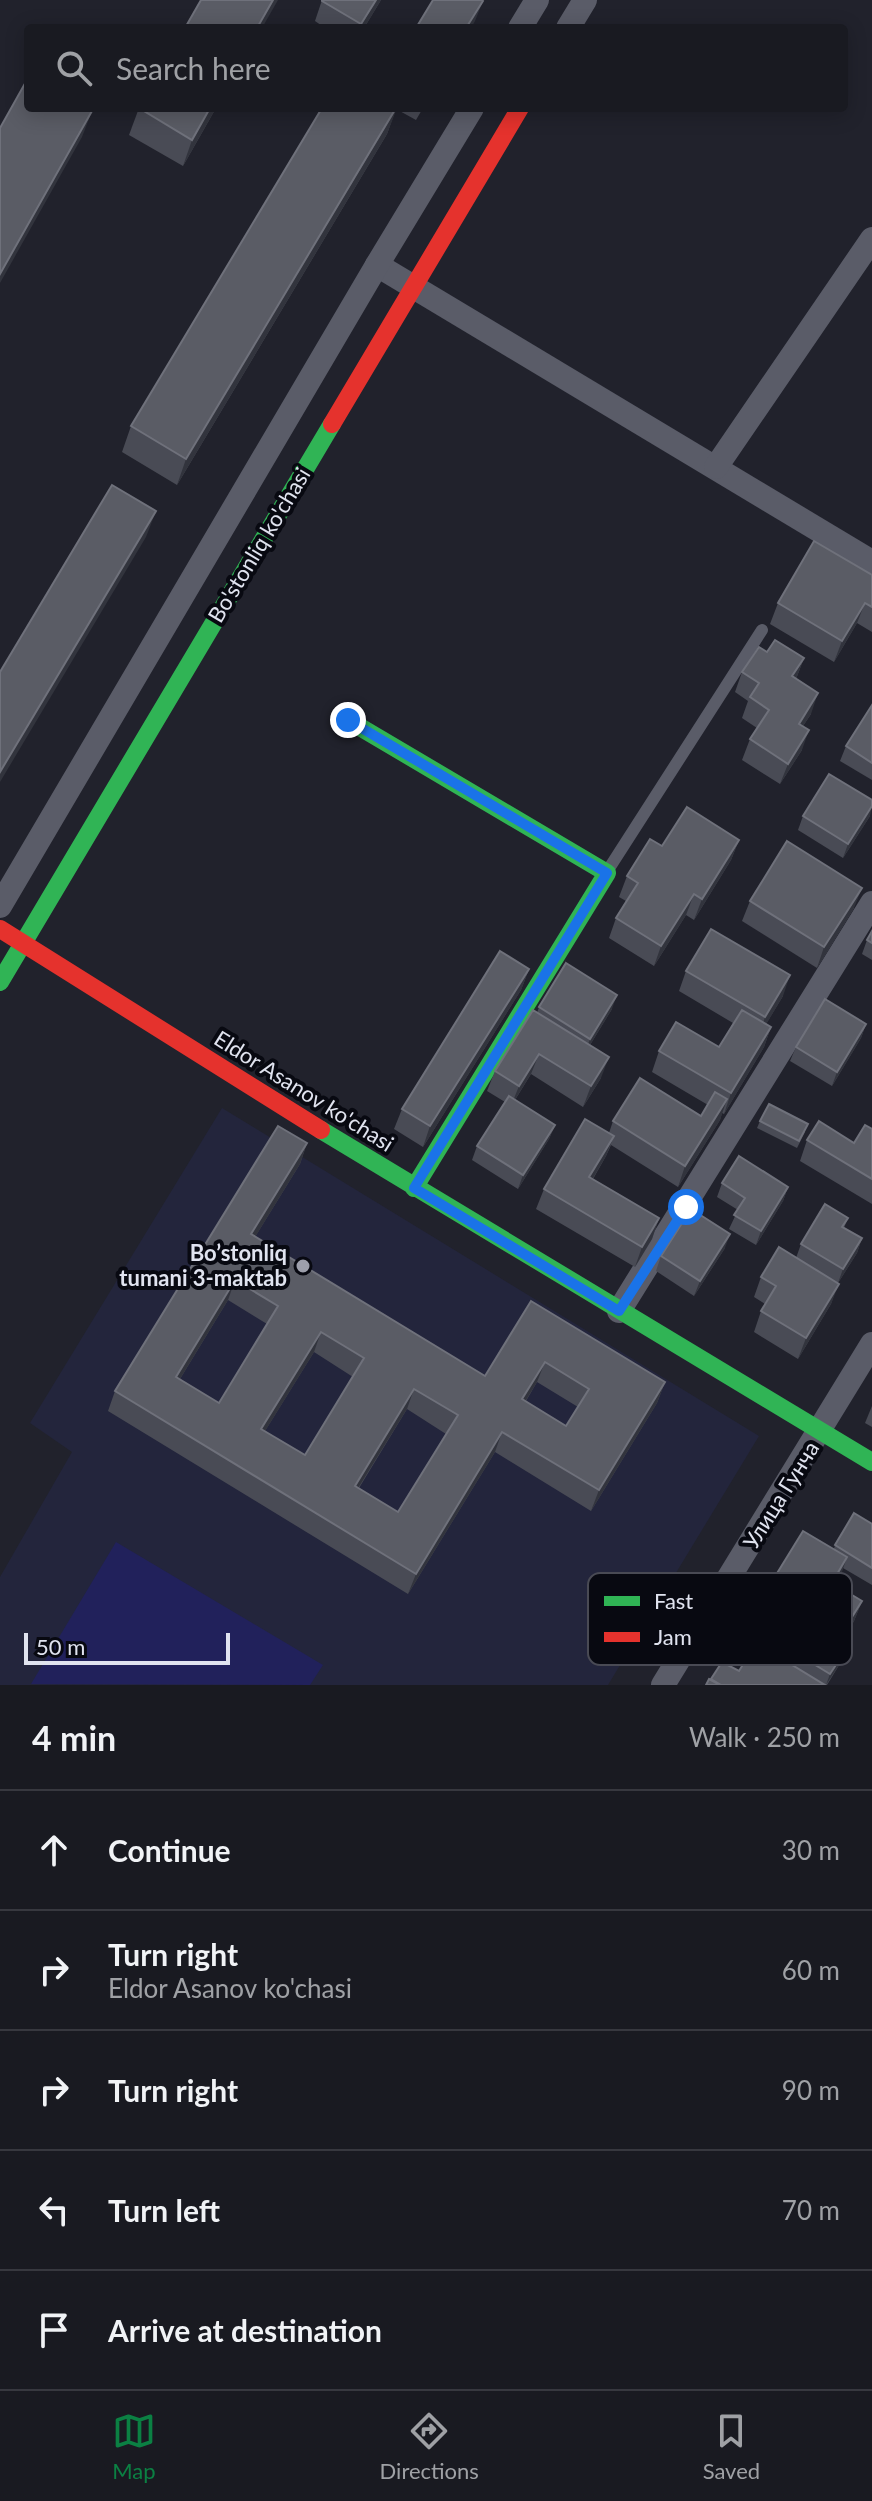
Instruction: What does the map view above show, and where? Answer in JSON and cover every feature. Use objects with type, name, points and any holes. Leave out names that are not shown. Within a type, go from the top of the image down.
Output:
[{"type":"street","points":[[522,24],[537,0]]},
{"type":"street","points":[[570,24],[585,0]]},
{"type":"street","name":"Bo'stonliq ko'chasi","points":[[0,906],[470,112]]},
{"type":"street","name":"Bo'stonliq ko'chasi","points":[[0,982],[518,112]]},
{"type":"street","points":[[716,467],[872,239]]},
{"type":"street","points":[[377,265],[872,562]]},
{"type":"street","points":[[348,720],[607,873],[414,1188]]},
{"type":"street","points":[[619,1311],[872,903]]},
{"type":"street","name":"Eldor Asanov ko'chasi","points":[[0,929],[414,1188],[872,1462]]},
{"type":"street","name":"Улица Гунча","points":[[732,1573],[872,1344]]},
{"type":"street","name":"Улица Гунча","points":[[663,1685],[675,1665]]},
{"type":"lane","points":[[607,873],[762,630]]},
{"type":"shaded area","name":"Bo’stonliq tumani 3-maktab","points":[[222,1108],[759,1436],[676,1573],[588,1573],[588,1665],[620,1665],[608,1685],[0,1685],[0,1577],[72,1452],[30,1423]]},
{"type":"shaded area","points":[[116,1542],[323,1665],[310,1685],[31,1684]]},
{"type":"building","points":[[201,0],[273,0],[259,24],[187,24]]},
{"type":"building","points":[[322,0],[376,0],[361,24]]},
{"type":"building","points":[[433,0],[483,1],[469,24],[418,24]]},
{"type":"building","points":[[24,85],[24,112],[91,112],[0,274],[0,128]]},
{"type":"building","points":[[146,112],[208,112],[192,140]]},
{"type":"building","points":[[320,112],[394,112],[186,459],[131,426]]},
{"type":"building","points":[[112,485],[156,511],[0,772],[0,672]]},
{"type":"building","points":[[814,541],[872,575],[872,607],[865,603],[842,641],[778,603]]},
{"type":"building","points":[[775,640],[804,658],[792,676],[818,693],[799,724],[809,730],[788,764],[750,739],[769,710],[750,697],[759,683],[742,672],[759,647],[767,652]]},
{"type":"building","points":[[872,705],[872,763],[846,746]]},
{"type":"building","points":[[829,774],[872,800],[872,806],[848,844],[803,816]]},
{"type":"building","points":[[687,807],[739,840],[702,899],[694,894],[661,946],[616,918],[638,883],[627,876],[650,839],[662,846]]},
{"type":"building","points":[[787,841],[862,888],[824,947],[750,901]]},
{"type":"building","points":[[711,929],[790,975],[765,1017],[686,971]]},
{"type":"building","points":[[500,951],[529,969],[430,1126],[402,1109]]},
{"type":"building","points":[[566,963],[617,995],[590,1039],[539,1007]]},
{"type":"building","points":[[825,999],[866,1024],[837,1072],[796,1047]]},
{"type":"building","points":[[533,1010],[609,1057],[591,1086],[539,1054],[519,1086],[495,1071]]},
{"type":"building","points":[[742,1010],[771,1027],[731,1093],[659,1051],[676,1022],[719,1047]]},
{"type":"building","points":[[640,1078],[701,1116],[715,1092],[727,1099],[685,1166],[613,1121]]},
{"type":"building","points":[[509,1096],[555,1125],[523,1175],[477,1146]]},
{"type":"building","points":[[769,1104],[808,1124],[799,1141],[760,1121]]},
{"type":"building","points":[[585,1119],[614,1136],[589,1177],[659,1218],[642,1247],[544,1189]]},
{"type":"building","points":[[819,1121],[854,1143],[865,1125],[872,1129],[872,1179],[807,1140]]},
{"type":"building","points":[[278,1126],[307,1143],[251,1234],[485,1376],[531,1301],[665,1382],[599,1490],[502,1432],[416,1574],[115,1391]],"holes":[[[235,1280],[278,1306],[219,1403],[176,1377]],[[321,1332],[364,1358],[305,1455],[261,1429]],[[545,1362],[589,1389],[566,1426],[522,1399]],[[414,1389],[458,1415],[398,1512],[355,1486]]]},
{"type":"building","points":[[739,1156],[788,1187],[761,1231],[734,1215],[745,1198],[722,1183]]},
{"type":"building","points":[[825,1204],[848,1218],[842,1227],[862,1238],[843,1269],[801,1244]]},
{"type":"building","points":[[691,1209],[730,1234],[700,1281],[661,1256]]},
{"type":"building","points":[[779,1247],[839,1284],[806,1338],[761,1311],[776,1286],[761,1277]]},
{"type":"building","points":[[854,1513],[872,1524],[872,1568],[835,1545]]},
{"type":"building","points":[[803,1531],[847,1557],[838,1573],[777,1573]]},
{"type":"building","points":[[852,1595],[862,1601],[852,1617]]},
{"type":"building","points":[[720,1665],[739,1671],[743,1665],[792,1665],[825,1685],[721,1685],[711,1679]]},
{"type":"building","points":[[815,1665],[836,1665],[830,1674]]},
{"type":"building","points":[[709,1679],[720,1685],[706,1685]]},
{"type":"traffic: fast","points":[[0,982],[332,424]]},
{"type":"traffic: fast","points":[[348,720],[607,873],[414,1188]]},
{"type":"traffic: fast","points":[[321,1130],[872,1462]]},
{"type":"traffic: jam","points":[[332,424],[518,112]]},
{"type":"traffic: jam","points":[[0,929],[321,1130]]},
{"type":"place","name":"Bo’stonliq tumani 3-maktab","points":[[303,1266]]},
{"type":"route","points":[[348,720],[607,873],[414,1188],[619,1311],[686,1207]]}]
